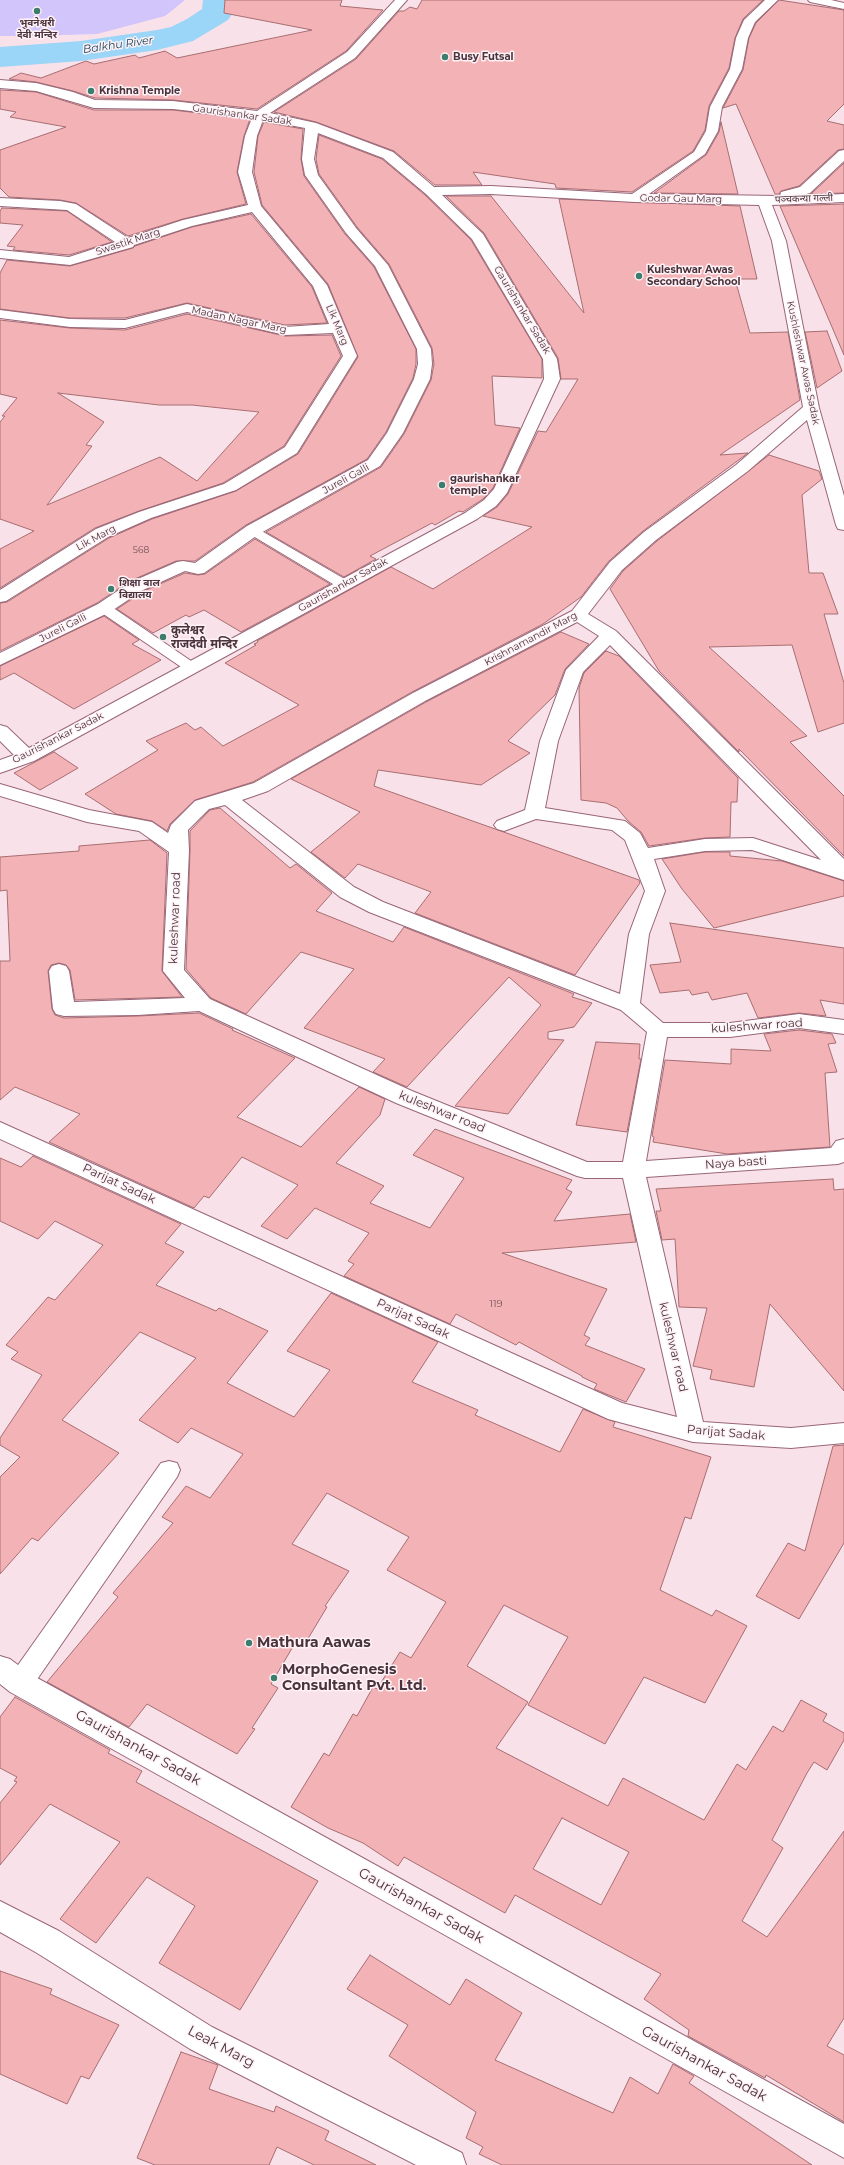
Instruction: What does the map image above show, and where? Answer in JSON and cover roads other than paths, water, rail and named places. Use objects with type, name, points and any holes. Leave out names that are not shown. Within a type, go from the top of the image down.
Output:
[{"type":"street","points":[[259,115],[351,55],[401,0]]},
{"type":"street","name":"Godar Gau Marg","points":[[635,198],[699,154],[712,131],[716,107],[736,69],[742,38],[750,20],[772,0]]},
{"type":"street","points":[[814,0],[844,6]]},
{"type":"street","name":"Gaurishankar Sadak","points":[[0,84],[36,87],[69,95],[94,104],[173,105],[259,115],[312,126],[388,154],[431,191],[478,237],[550,359],[552,380],[501,490],[490,503],[470,516],[342,584],[192,668],[27,757],[0,767]]},
{"type":"street","name":"Lik Marg","points":[[0,597],[102,533],[145,514],[230,487],[291,450],[350,356],[320,285],[255,207],[245,172],[251,136],[259,115]]},
{"type":"street","name":"Jureli Galli","points":[[0,660],[104,608],[138,586],[182,566],[198,569],[253,530],[374,463],[395,433],[422,379],[425,364],[424,349],[381,265],[351,230],[332,201],[312,175],[308,159],[312,126]]},
{"type":"street","points":[[764,201],[805,190],[844,154]]},
{"type":"street","points":[[431,191],[491,190],[635,198]]},
{"type":"street","name":"Godar Gau Marg","points":[[635,198],[764,201]]},
{"type":"street","name":"पञ्चकन्या गल्ली","points":[[764,201],[844,198]]},
{"type":"street","name":"Kushleshwar Awas Sadak","points":[[764,201],[778,241],[811,408],[844,525]]},
{"type":"street","points":[[0,202],[60,205],[71,207],[128,244]]},
{"type":"street","name":"Swastik Marg","points":[[0,254],[70,261],[188,224],[255,207]]},
{"type":"street","name":"Madan Nagar Marg","points":[[0,314],[70,323],[125,324],[187,308],[285,332],[337,328]]},
{"type":"street","name":"Krishnamandir Marg","points":[[228,798],[261,788],[419,697],[578,615],[616,566],[650,536],[742,468],[811,408]]},
{"type":"street","points":[[578,615],[610,635],[844,873]]},
{"type":"street","points":[[534,813],[549,741],[575,670],[610,635]]},
{"type":"street","points":[[0,731],[27,757]]},
{"type":"street","points":[[0,790],[88,816],[146,826],[179,850]]},
{"type":"street","points":[[228,798],[347,892],[376,907],[629,1005],[658,1030],[633,1170]]},
{"type":"street","name":"kuleshwar road","points":[[228,798],[202,805],[178,829],[179,850],[173,971],[202,1004],[404,1097],[585,1170],[633,1170],[693,1432]]},
{"type":"street","points":[[504,826],[534,813],[618,826],[633,837],[642,855],[655,891],[638,934],[629,1005]]},
{"type":"street","points":[[642,855],[705,844],[753,844],[844,873]]},
{"type":"street","points":[[59,971],[64,1009],[138,1008],[202,1004]]},
{"type":"street","name":"kuleshwar road","points":[[658,1030],[730,1030],[799,1020],[844,1027]]},
{"type":"street","name":"Parijat Sadak","points":[[0,1130],[617,1412],[693,1432],[791,1438],[844,1433]]},
{"type":"street","name":"Naya basti","points":[[633,1170],[841,1152]]},
{"type":"street","name":"Gaurishankar Sadak","points":[[10,1675],[844,2142]]},
{"type":"street","name":"Leak Marg","points":[[0,1916],[48,1942],[202,2038],[450,2165]]},
{"type":"lane","points":[[253,530],[342,584]]},
{"type":"lane","points":[[104,608],[192,668]]},
{"type":"lane","points":[[10,1675],[169,1470]]},
{"type":"waterway","name":"Balkhu River","points":[[0,57],[81,51],[157,40],[182,34],[198,26],[217,13],[219,0]]},
{"type":"place","name":"भुवनेश्वरी देवी मन्दिर","points":[[37,11]]},
{"type":"place","name":"Busy Futsal","points":[[445,57]]},
{"type":"place","name":"Krishna Temple","points":[[91,91]]},
{"type":"place","name":"Kuleshwar Awas Secondary School","points":[[639,276]]},
{"type":"place","name":"gaurishankar temple","points":[[442,485]]},
{"type":"place","name":"शिक्षा बाल विद्यालय","points":[[111,589]]},
{"type":"place","name":"कुलेश्वर राजदेवी मन्दिर","points":[[163,637]]},
{"type":"place","name":"Mathura Aawas","points":[[249,1643]]},
{"type":"place","name":"MorphoGenesis Consultant Pvt. Ltd.","points":[[274,1678]]}]
